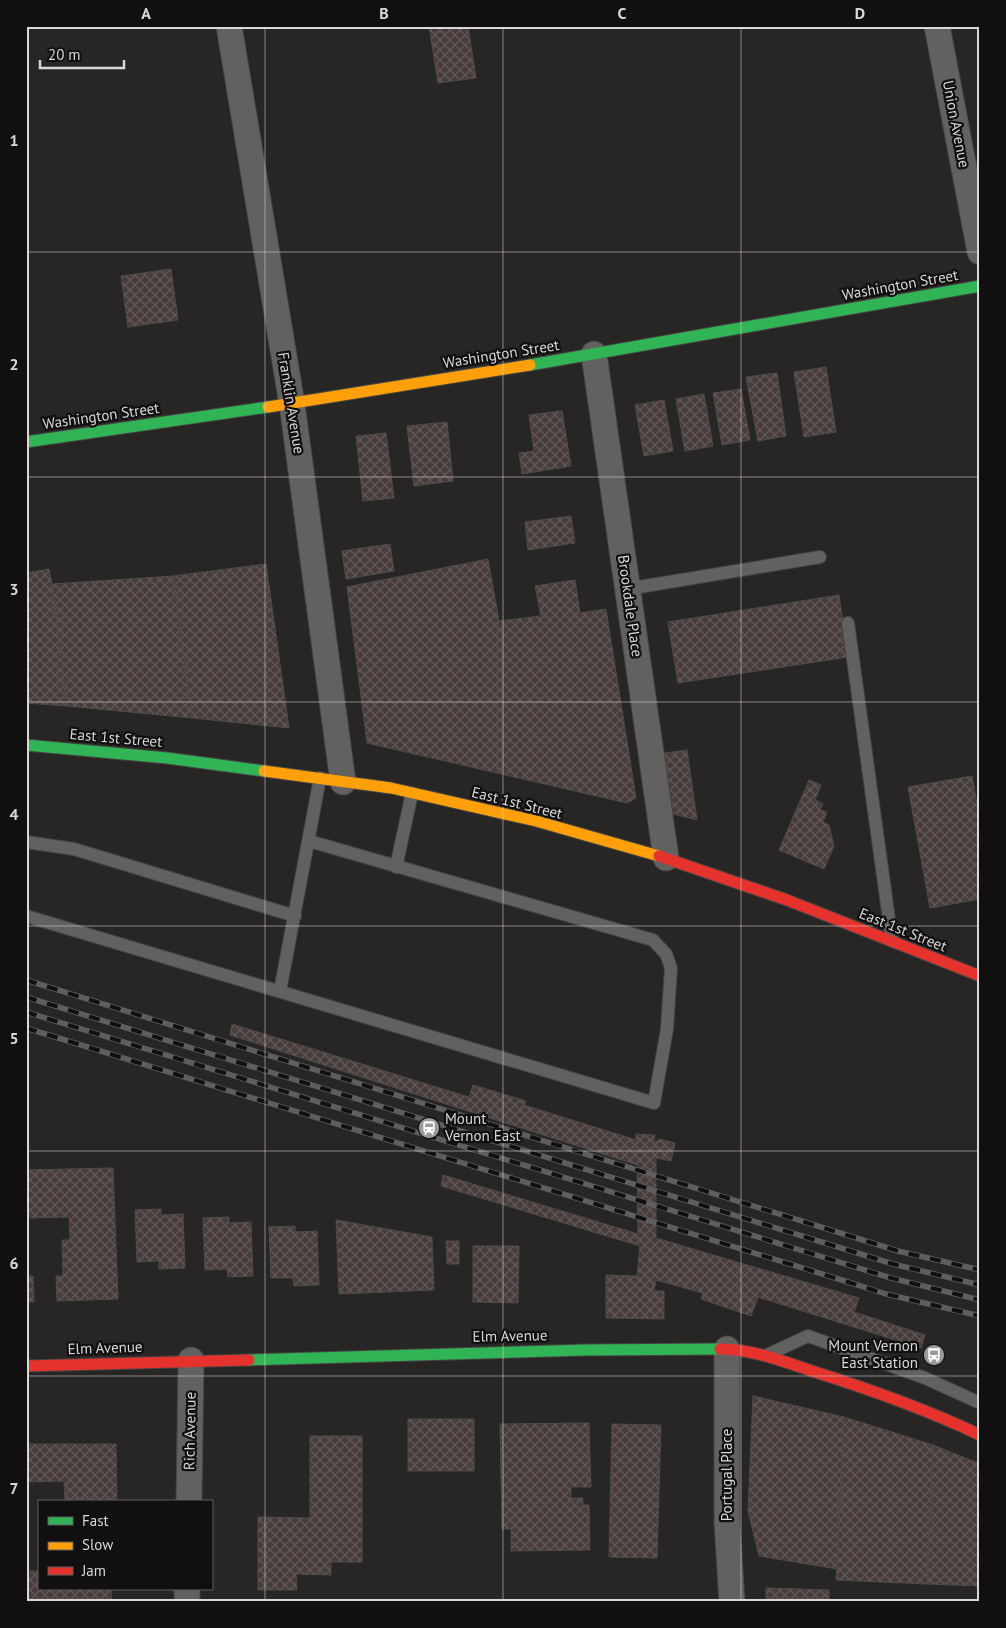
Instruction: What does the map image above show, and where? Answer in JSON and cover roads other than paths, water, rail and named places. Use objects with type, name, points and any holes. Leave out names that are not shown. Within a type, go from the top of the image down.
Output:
[{"type":"street","name":"Franklin Avenue","points":[[229,26],[292,404],[331,780]]},
{"type":"street","name":"Union Avenue","points":[[937,26],[977,220],[980,252]]},
{"type":"street","name":"Washington Street","points":[[26,442],[292,404],[594,354],[980,286]]},
{"type":"street","name":"Brookdale Place","points":[[594,354],[666,858]]},
{"type":"street","name":"East 1st Street","points":[[26,745],[167,758],[391,788],[536,821],[666,858],[788,900],[980,976]]},
{"type":"street","name":"Elm Avenue","points":[[26,1366],[584,1350],[726,1349],[766,1356],[862,1387],[951,1421],[980,1435]]},
{"type":"street","name":"Portugal Place","points":[[726,1349],[727,1522],[732,1602]]},
{"type":"street","name":"Rich Avenue","points":[[189,1500],[190,1360]]},
{"type":"lane","points":[[627,588],[820,557]]},
{"type":"lane","points":[[848,623],[892,941]]},
{"type":"lane","points":[[280,991],[309,841],[331,780]]},
{"type":"lane","points":[[396,867],[412,793]]},
{"type":"lane","points":[[26,916],[654,1103],[667,1029],[670,968],[666,954],[653,940],[309,841]]},
{"type":"lane","points":[[26,842],[74,849],[295,916]]},
{"type":"lane","points":[[766,1356],[808,1336],[925,1378],[980,1403]]},
{"type":"railway","points":[[26,980],[898,1251],[980,1270]]},
{"type":"railway","points":[[26,997],[893,1264],[980,1285]]},
{"type":"railway","points":[[26,1012],[891,1278],[980,1300]]},
{"type":"railway","points":[[26,1028],[886,1294],[980,1316]]},
{"type":"place","name":"Mount Vernon East","points":[[429,1128]]},
{"type":"place","name":"Mount Vernon East Station","points":[[934,1355]]}]
